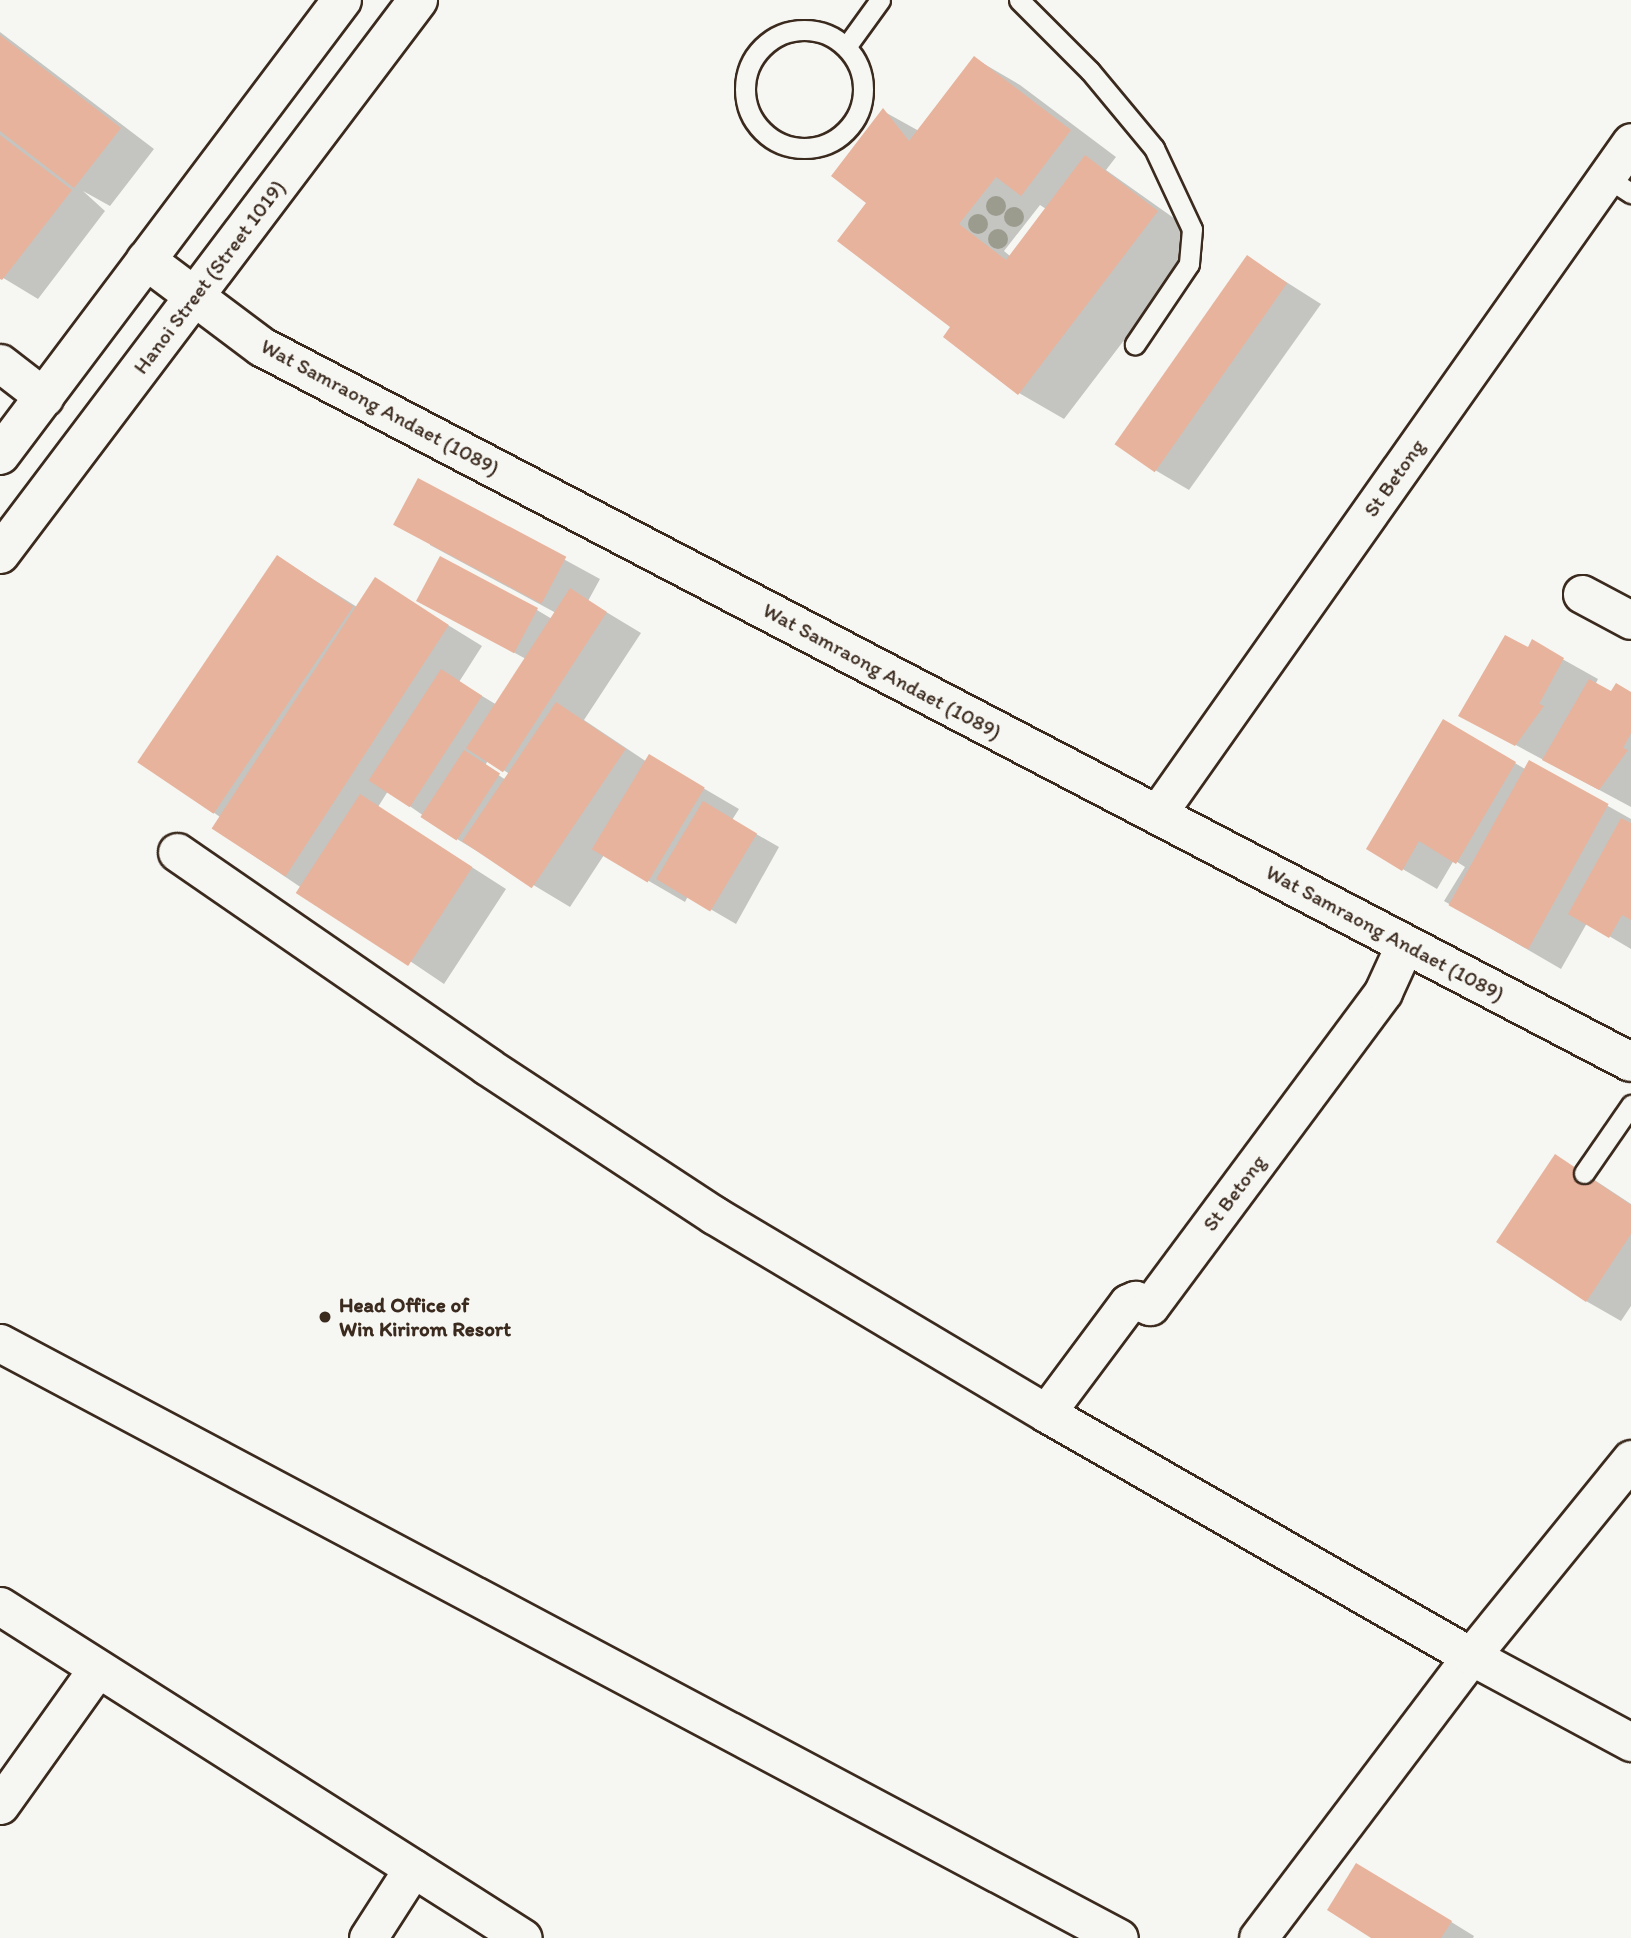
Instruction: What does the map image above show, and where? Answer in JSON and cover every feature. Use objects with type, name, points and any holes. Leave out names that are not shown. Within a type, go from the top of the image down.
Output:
[{"type":"main road","points":[[0,455],[342,0]]},
{"type":"main road","name":"Hanoi Street (Street 1019)","points":[[0,554],[418,0]]},
{"type":"main road","name":"Wat Samraong Andaet (1089)","points":[[146,260],[262,347],[1631,1062]]},
{"type":"street","name":"St Betong","points":[[1157,814],[1619,185],[1631,142]]},
{"type":"street","points":[[0,363],[44,397]]},
{"type":"street","points":[[1582,594],[1631,620]]},
{"type":"street","points":[[177,852],[714,1215],[1046,1413],[1471,1656],[1631,1742]]},
{"type":"street","name":"St Betong","points":[[1046,1413],[1128,1303],[1135,1300],[1150,1306],[1383,992],[1405,944]]},
{"type":"street","points":[[0,1343],[1119,1938]]},
{"type":"street","points":[[1258,1938],[1471,1656],[1631,1459]]},
{"type":"street","points":[[0,1606],[523,1938]]},
{"type":"street","points":[[0,1805],[97,1669]]},
{"type":"street","points":[[368,1938],[413,1868]]},
{"type":"lane","points":[[846,47],[880,0]]},
{"type":"lane","points":[[1018,0],[1090,71],[1154,148],[1192,229],[1189,264],[1135,344]]},
{"type":"lane","points":[[810,30],[846,47],[860,72],[862,100],[844,133],[829,143],[791,147],[758,127],[748,109],[747,70],[772,39],[810,30]]},
{"type":"lane","points":[[1584,1173],[1631,1105]]},
{"type":"building","points":[[0,35],[121,128],[74,188],[0,131]]},
{"type":"building","points":[[974,56],[1071,130],[1021,196],[996,177],[959,224],[1006,260],[1085,155],[1158,211],[1018,395],[943,337],[950,327],[837,241],[866,203],[831,176],[883,108],[909,141]]},
{"type":"building","points":[[0,135],[72,190],[2,280],[0,279]]},
{"type":"building","points":[[1247,255],[1287,283],[1155,472],[1115,444]]},
{"type":"building","points":[[418,478],[566,557],[541,604],[393,525]]},
{"type":"building","points":[[277,555],[353,606],[213,814],[137,762]]},
{"type":"building","points":[[440,556],[538,608],[514,653],[416,601]]},
{"type":"building","points":[[375,577],[449,625],[285,877],[212,829]]},
{"type":"building","points":[[570,588],[607,612],[503,772],[466,748]]},
{"type":"building","points":[[1505,635],[1528,647],[1532,639],[1564,658],[1539,704],[1544,706],[1515,746],[1458,716]]},
{"type":"building","points":[[441,669],[482,696],[410,807],[369,781]]},
{"type":"building","points":[[1589,679],[1611,691],[1616,683],[1631,692],[1631,733],[1623,748],[1628,750],[1599,790],[1542,760]]},
{"type":"building","points":[[556,702],[626,749],[532,888],[462,841]]},
{"type":"building","points":[[1443,719],[1516,762],[1456,864],[1419,841],[1402,871],[1366,849]]},
{"type":"building","points":[[464,750],[500,773],[456,841],[420,817]]},
{"type":"building","points":[[649,754],[705,787],[648,883],[592,849]]},
{"type":"building","points":[[1529,760],[1609,804],[1528,949],[1449,905]]},
{"type":"building","points":[[360,794],[472,867],[408,966],[296,893]]},
{"type":"building","points":[[703,801],[757,833],[710,911],[656,879]]},
{"type":"building","points":[[1621,818],[1631,823],[1631,920],[1622,915],[1609,938],[1568,914]]},
{"type":"building","points":[[1555,1154],[1631,1205],[1631,1234],[1586,1302],[1496,1242]]},
{"type":"building","points":[[1356,1863],[1452,1921],[1441,1938],[1371,1938],[1327,1910]]},
{"type":"place","name":"Head Office of Win Kirirom Resort","points":[[325,1317]]}]
